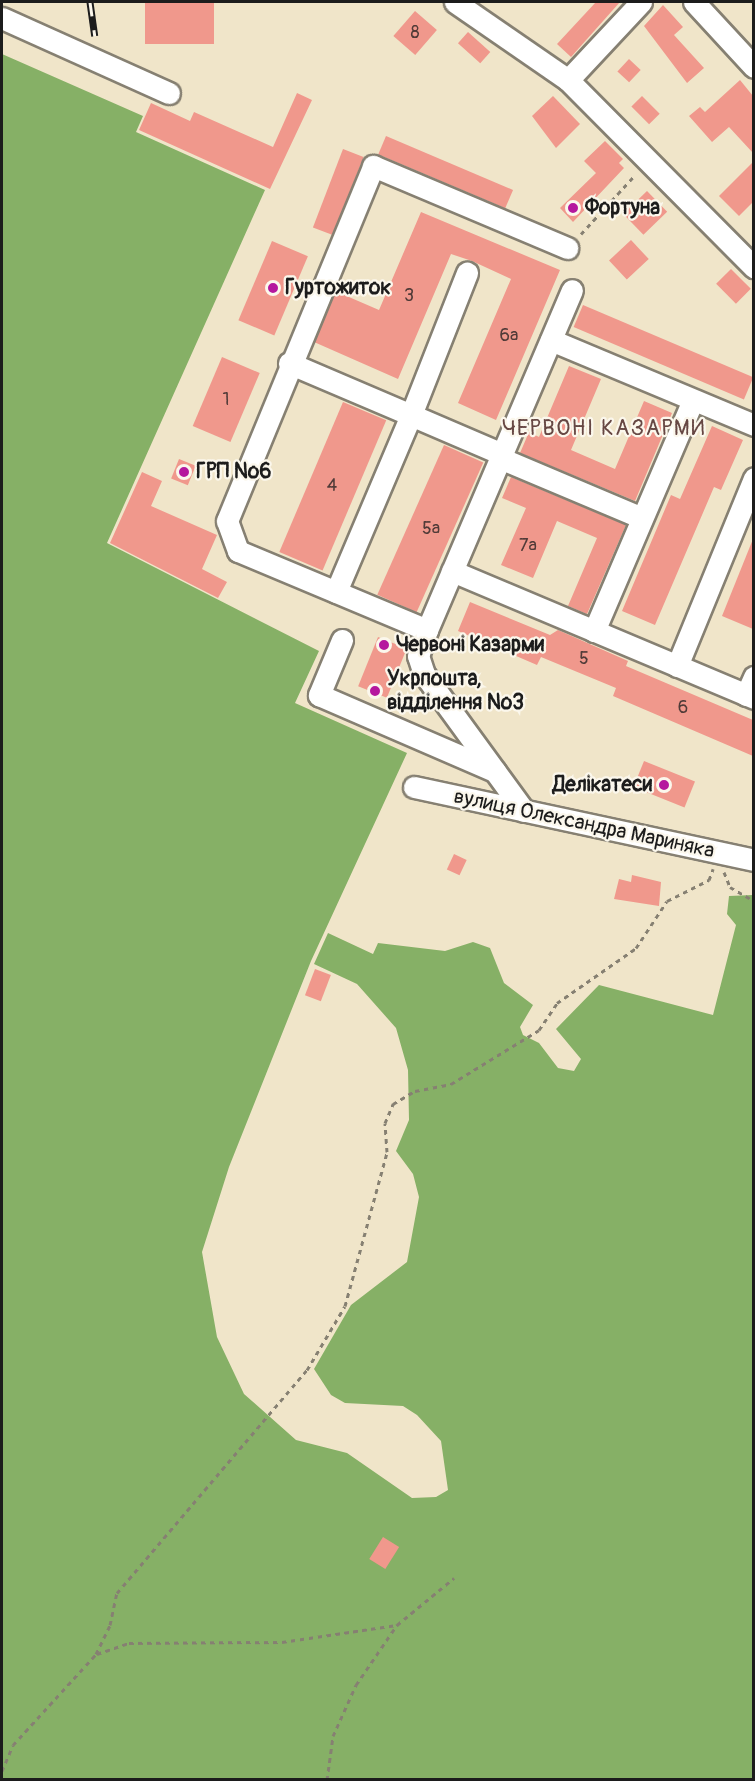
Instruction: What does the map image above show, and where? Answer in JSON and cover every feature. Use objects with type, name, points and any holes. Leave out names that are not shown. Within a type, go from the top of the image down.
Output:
[{"type":"street","points":[[455,2],[568,80],[753,267]]},
{"type":"street","points":[[568,80],[641,2]]},
{"type":"street","points":[[694,2],[753,67]]},
{"type":"street","points":[[2,18],[169,93]]},
{"type":"street","points":[[427,630],[238,551],[228,534],[231,501],[373,166],[567,249]]},
{"type":"street","points":[[336,592],[411,415],[467,273]]},
{"type":"street","points":[[525,811],[502,774],[424,674],[417,656],[572,290]]},
{"type":"street","points":[[551,340],[753,425]]},
{"type":"street","points":[[290,363],[642,518]]},
{"type":"street","points":[[594,631],[693,400]]},
{"type":"street","points":[[677,666],[753,478]]},
{"type":"street","points":[[452,571],[677,666],[751,690]]},
{"type":"street","points":[[342,640],[320,695],[502,774]]},
{"type":"street","name":"вулиця Олександра Мариняка","points":[[414,787],[718,853],[752,856]]},
{"type":"path","points":[[567,249],[648,160]]},
{"type":"path","points":[[718,853],[730,886],[753,901]]},
{"type":"path","points":[[2,1771],[13,1745],[96,1654],[110,1625],[117,1593],[307,1370],[345,1306],[387,1152],[385,1123],[393,1104],[415,1091],[451,1084],[540,1030],[557,1003],[636,948],[667,901],[709,880],[718,853]]},
{"type":"path","points":[[327,1779],[325,1764],[342,1713],[397,1625],[454,1578]]},
{"type":"path","points":[[96,1654],[129,1643],[282,1642],[397,1625]]},
{"type":"green space","points":[[2,54],[143,116],[136,132],[265,190],[107,543],[319,651],[295,703],[407,753],[311,961],[229,1167],[202,1252],[217,1337],[244,1394],[296,1440],[347,1453],[412,1498],[436,1497],[448,1490],[441,1441],[417,1415],[403,1406],[345,1403],[331,1395],[314,1369],[351,1305],[407,1262],[419,1197],[413,1174],[396,1151],[409,1120],[408,1070],[396,1028],[357,984],[314,964],[328,933],[373,954],[378,943],[445,951],[473,942],[490,948],[504,983],[533,1005],[520,1027],[523,1035],[539,1043],[558,1068],[574,1071],[581,1059],[556,1029],[599,985],[713,1015],[736,925],[727,914],[729,896],[753,895],[753,1779],[2,1779]]},
{"type":"building","points":[[145,2],[214,2],[214,44],[145,44]]},
{"type":"building","points":[[596,2],[620,2],[571,57],[557,44]]},
{"type":"building","points":[[663,5],[683,27],[674,35],[704,68],[687,83],[644,26]]},
{"type":"building","points":[[415,11],[437,30],[415,55],[393,36]]},
{"type":"building","points":[[468,32],[490,52],[480,63],[458,43]]},
{"type":"building","points":[[629,59],[641,70],[629,82],[617,71]]},
{"type":"building","points":[[740,80],[753,96],[753,153],[729,127],[712,142],[689,116],[700,107],[705,112]]},
{"type":"building","points":[[297,93],[312,100],[270,189],[139,130],[151,103],[190,121],[194,112],[273,147]]},
{"type":"building","points":[[553,96],[580,124],[556,148],[532,116]]},
{"type":"building","points":[[642,96],[660,114],[649,124],[631,107]]},
{"type":"building","points":[[386,136],[513,190],[505,208],[378,154]]},
{"type":"building","points":[[605,141],[623,159],[619,163],[624,168],[573,222],[560,208],[596,173],[584,161]]},
{"type":"building","points":[[343,149],[364,157],[333,235],[313,227]]},
{"type":"building","points":[[753,162],[753,202],[739,216],[719,196]]},
{"type":"building","points":[[647,191],[667,212],[643,235],[623,214]]},
{"type":"building","points":[[421,212],[560,270],[496,420],[458,403],[511,279],[472,261],[451,254],[398,379],[314,342],[335,291],[379,310]]},
{"type":"building","points":[[631,240],[649,259],[627,279],[609,260]]},
{"type":"building","name":"Гуртожиток","points":[[272,241],[308,256],[274,335],[238,320]]},
{"type":"building","points":[[731,269],[751,289],[736,304],[716,284]]},
{"type":"building","points":[[583,305],[753,377],[744,399],[574,327]]},
{"type":"building","points":[[222,357],[260,373],[230,442],[193,426]]},
{"type":"building","points":[[569,366],[601,379],[571,450],[615,469],[644,401],[672,413],[635,501],[520,453],[529,432],[539,437]]},
{"type":"building","points":[[343,402],[386,420],[323,570],[279,552]]},
{"type":"building","points":[[712,426],[743,440],[721,490],[714,487],[655,625],[622,611],[671,495],[680,499]]},
{"type":"building","points":[[444,445],[483,462],[417,612],[377,595]]},
{"type":"building","name":"ГРП №6","points":[[179,459],[196,466],[188,485],[171,478]]},
{"type":"building","points":[[142,472],[162,481],[151,506],[217,535],[202,569],[227,582],[218,598],[110,543]]},
{"type":"building","points":[[511,477],[626,525],[587,614],[568,606],[597,538],[557,521],[533,578],[501,565],[526,508],[502,498]]},
{"type":"building","points":[[753,539],[753,629],[722,616]]},
{"type":"building","points":[[470,602],[550,635],[558,630],[628,661],[626,666],[753,720],[753,756],[613,696],[616,688],[541,657],[537,665],[458,631]]},
{"type":"building","points":[[378,637],[407,649],[387,698],[358,686]]},
{"type":"building","name":"Делікатеси","points":[[644,761],[695,782],[685,808],[634,787]]},
{"type":"building","points":[[454,854],[467,860],[460,875],[447,869]]},
{"type":"building","points":[[632,875],[661,882],[659,906],[614,899],[619,879],[631,882]]},
{"type":"building","points":[[315,969],[331,975],[321,1001],[305,995]]},
{"type":"building","points":[[383,1537],[399,1547],[385,1569],[369,1559]]},
{"type":"railway","points":[[90,2],[95,36]]},
{"type":"place","name":"Фортуна","points":[[573,208]]},
{"type":"place","name":"Гуртожиток","points":[[273,288]]},
{"type":"place","name":"ГРП №6","points":[[184,472]]},
{"type":"place","name":"Червоні Казарми","points":[[384,645]]},
{"type":"place","name":"Укрпошта, відділення №3","points":[[375,691]]},
{"type":"place","name":"Делікатеси","points":[[664,785]]},
{"type":"district","name":"ЧЕРВОНІ КАЗАРМИ","points":[[604,429]]}]
